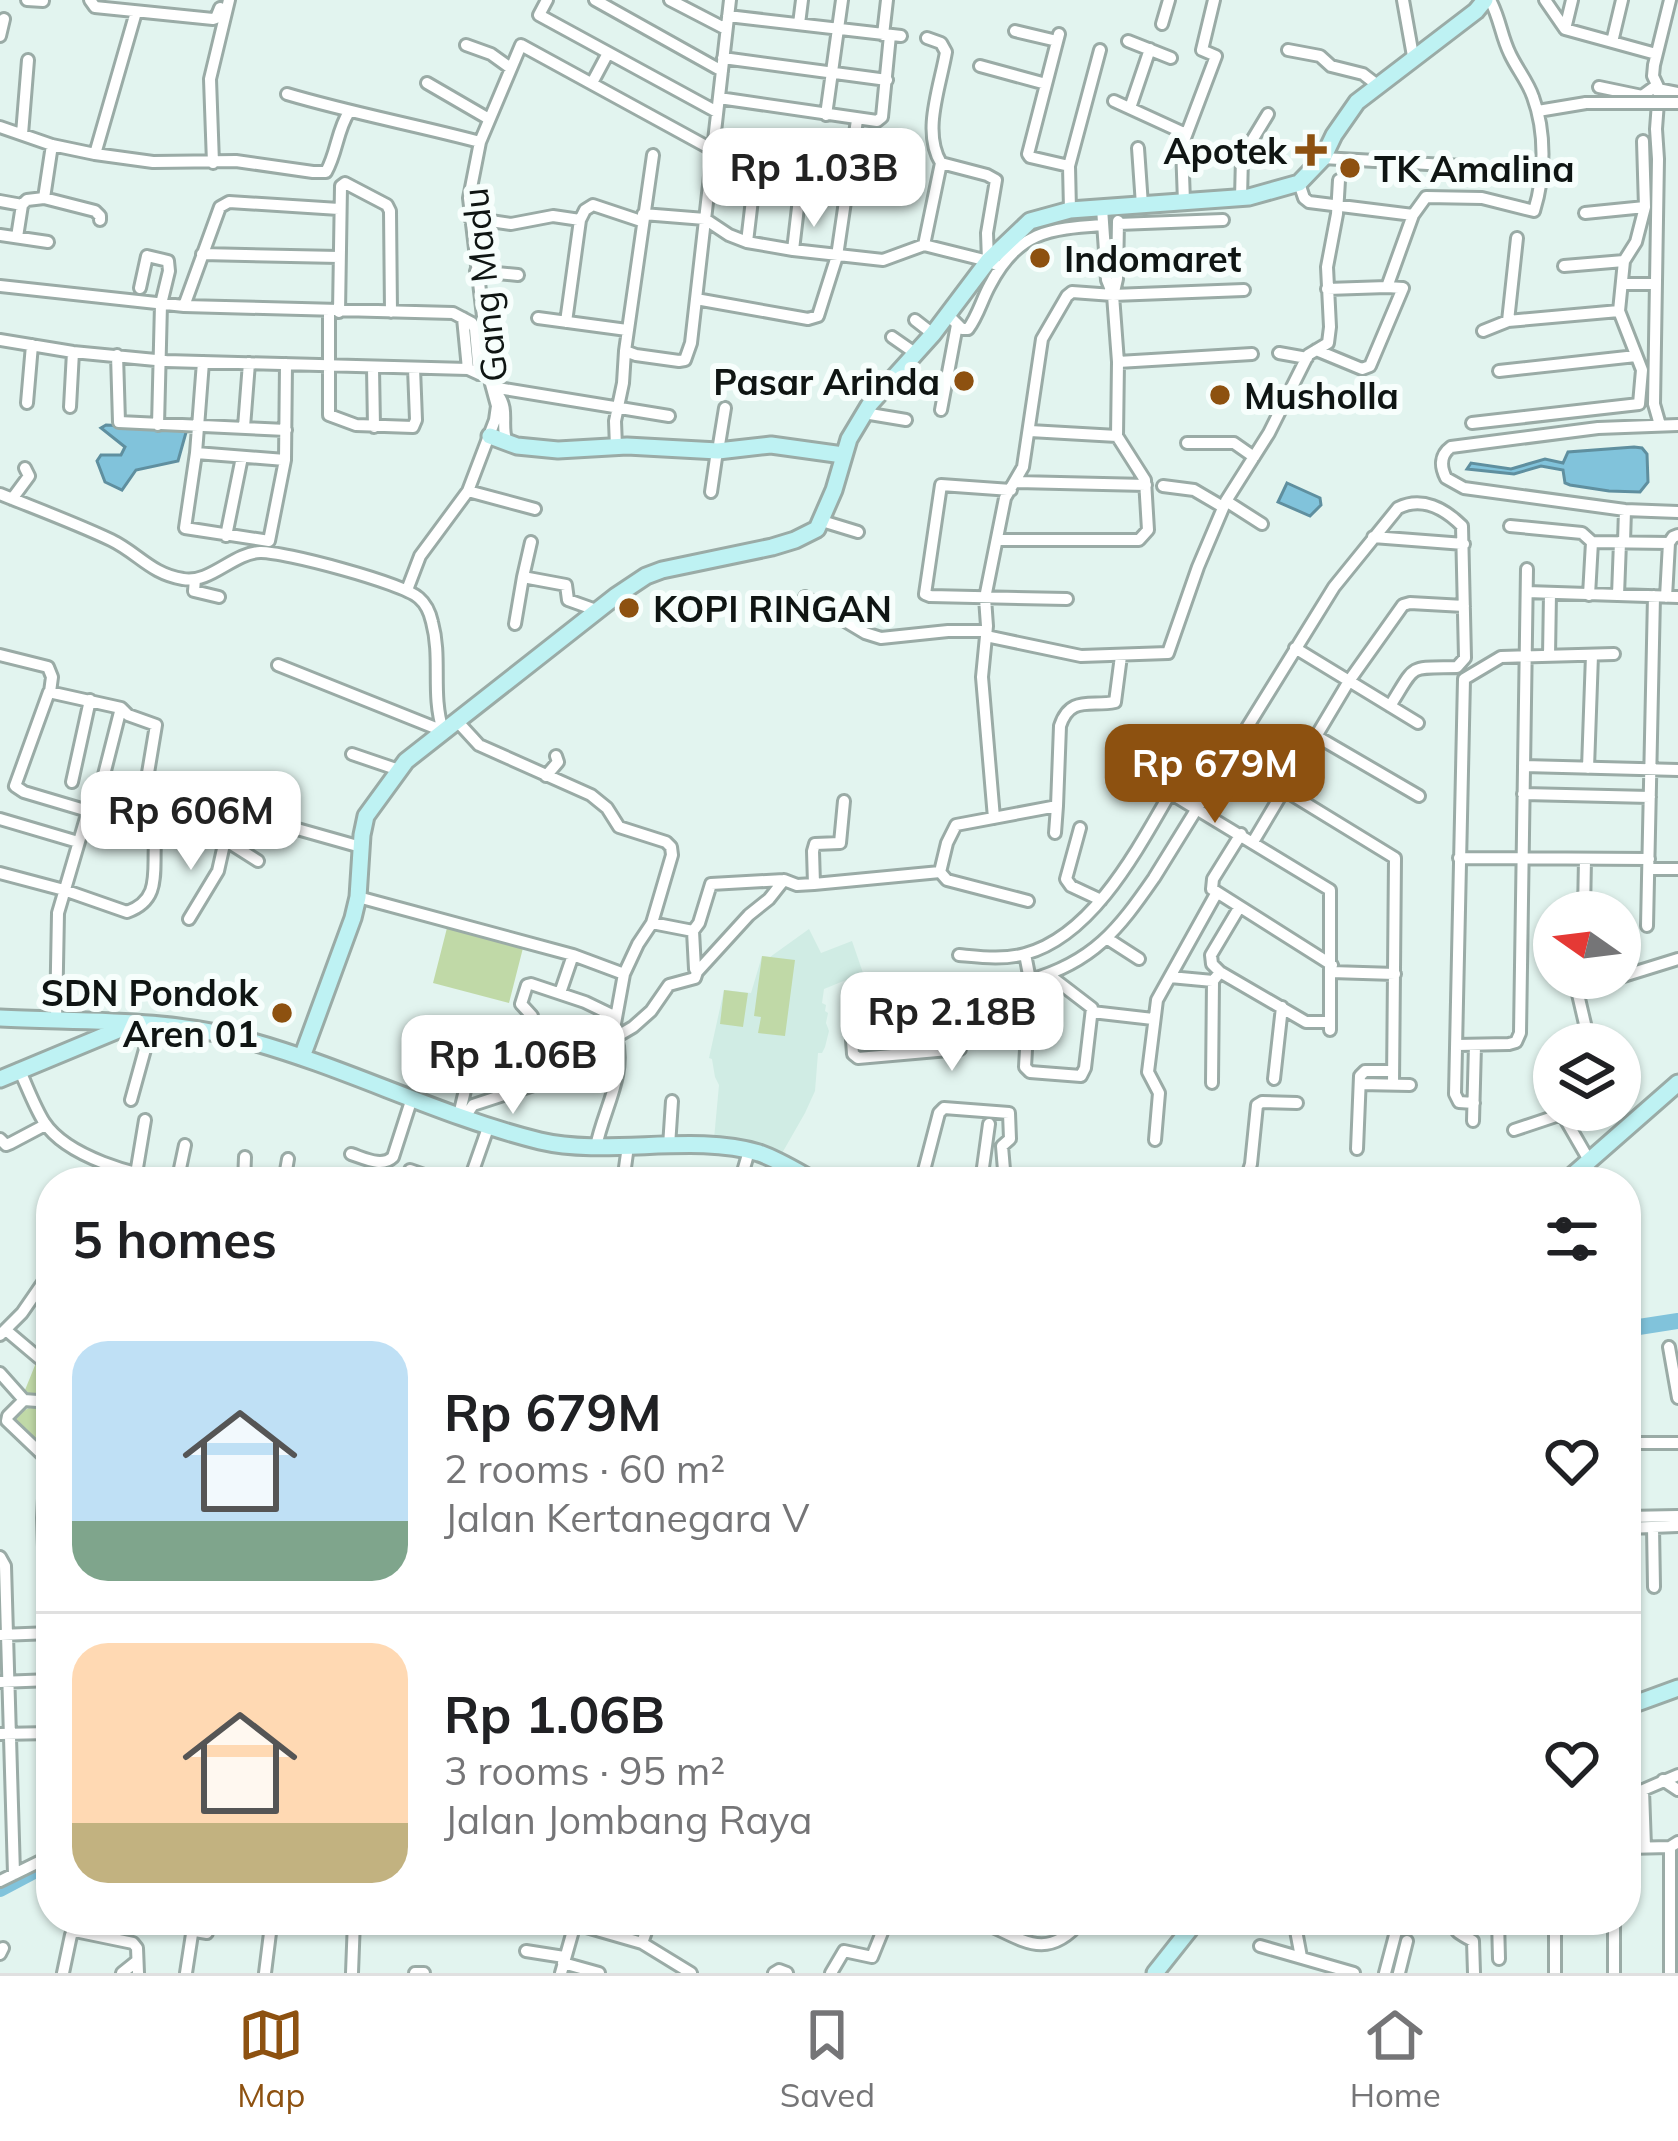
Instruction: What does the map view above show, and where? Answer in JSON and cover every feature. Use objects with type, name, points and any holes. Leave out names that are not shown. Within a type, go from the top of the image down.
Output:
[{"type":"main road","points":[[302,1057],[353,918],[366,816],[406,761],[596,610],[646,577],[750,553],[817,529],[864,412],[933,334],[952,320],[1011,236],[1030,221],[1070,210],[1110,216],[1142,205],[1241,198],[1299,183],[1323,158],[1345,116],[1376,84],[1488,0]]},
{"type":"main road","points":[[498,438],[518,446],[558,450],[661,446],[717,451],[771,445],[843,455]]},
{"type":"main road","points":[[0,1018],[144,1024],[242,1039],[545,1142],[749,1151],[788,1167]]},
{"type":"main road","points":[[78,1021],[81,1046]]},
{"type":"main road","points":[[0,1078],[144,1024]]},
{"type":"main road","points":[[1584,1167],[1678,1083]]},
{"type":"main road","points":[[1641,1702],[1678,1688]]},
{"type":"main road","points":[[1155,1973],[1184,1935]]},
{"type":"street","points":[[27,0],[43,1]]},
{"type":"street","points":[[90,0],[95,7],[216,18],[226,0]]},
{"type":"street","points":[[213,163],[210,79],[226,0]]},
{"type":"street","points":[[547,0],[539,15],[717,112]]},
{"type":"street","points":[[595,0],[723,64],[887,80]]},
{"type":"street","points":[[670,0],[727,22],[891,35]]},
{"type":"street","points":[[625,351],[685,360],[691,343],[730,0]]},
{"type":"street","points":[[799,25],[802,0]]},
{"type":"street","points":[[826,115],[842,0]]},
{"type":"street","points":[[719,98],[877,121],[882,117],[891,35],[887,0]]},
{"type":"street","points":[[1162,24],[1169,0]]},
{"type":"street","points":[[1184,202],[1181,152],[1216,56],[1202,50],[1214,0]]},
{"type":"street","points":[[1403,0],[1413,56]]},
{"type":"street","points":[[1387,287],[1413,215],[1426,196],[1482,198],[1534,211],[1542,163],[1538,111],[1488,0]]},
{"type":"street","points":[[1545,0],[1565,29],[1656,54]]},
{"type":"street","points":[[1565,29],[1572,0]]},
{"type":"street","points":[[1612,42],[1622,0]]},
{"type":"street","points":[[1660,425],[1654,404],[1658,153],[1663,129],[1653,76],[1670,0]]},
{"type":"street","points":[[95,154],[136,12]]},
{"type":"street","points":[[0,36],[4,20]]},
{"type":"street","points":[[1015,32],[1058,37],[1029,156],[1070,166]]},
{"type":"street","points":[[924,245],[941,164],[932,133],[946,52],[941,43],[927,38]]},
{"type":"street","points":[[1128,40],[1171,58]]},
{"type":"street","points":[[466,45],[509,67]]},
{"type":"street","name":"Gang Madu","points":[[407,590],[421,556],[468,491],[498,438],[470,218],[470,180],[480,142],[521,45],[592,83]]},
{"type":"street","points":[[1130,108],[1150,49]]},
{"type":"street","points":[[1070,210],[1070,166],[1100,50]]},
{"type":"street","points":[[1288,50],[1320,56],[1331,67],[1363,74],[1376,84]]},
{"type":"street","points":[[608,53],[592,83],[713,145],[851,164]]},
{"type":"street","points":[[22,134],[28,60]]},
{"type":"street","points":[[980,66],[1046,84]]},
{"type":"street","points":[[427,83],[489,119]]},
{"type":"street","points":[[1599,87],[1642,96],[1653,88],[1678,93]]},
{"type":"street","points":[[287,94],[480,142]]},
{"type":"street","points":[[1114,101],[1186,134]]},
{"type":"street","points":[[1538,111],[1586,104],[1678,103]]},
{"type":"street","points":[[0,128],[52,145],[153,162],[236,161],[326,172],[349,112]]},
{"type":"street","points":[[1241,198],[1242,157],[1268,113]]},
{"type":"street","points":[[696,299],[814,319],[837,256],[857,120]]},
{"type":"street","points":[[1472,423],[1639,404],[1642,370],[1619,311],[1624,261],[1636,242],[1645,207],[1643,141]]},
{"type":"street","points":[[44,198],[52,145]]},
{"type":"street","points":[[1138,148],[1142,205]]},
{"type":"street","points":[[747,242],[758,149]]},
{"type":"street","points":[[616,447],[627,330],[653,155]]},
{"type":"street","points":[[793,250],[804,156]]},
{"type":"street","points":[[1323,158],[1462,166]]},
{"type":"street","points":[[941,164],[996,180],[987,233],[995,264],[991,282],[968,329],[952,320]]},
{"type":"street","points":[[805,597],[881,638],[948,631],[986,634],[1081,656],[1168,653],[1225,504],[1310,354],[1330,338],[1327,268],[1339,180]]},
{"type":"street","points":[[391,312],[390,211],[345,183],[340,186],[329,415],[356,425],[413,427],[413,368]]},
{"type":"street","points":[[1299,183],[1306,200],[1413,215]]},
{"type":"street","points":[[17,237],[27,200],[44,198],[95,212],[100,220]]},
{"type":"street","points":[[0,201],[22,205]]},
{"type":"street","points":[[184,306],[220,206],[229,202],[339,209]]},
{"type":"street","points":[[566,322],[580,220],[593,205],[642,218],[705,219],[747,242],[793,250],[883,260],[924,245],[995,264],[1035,235],[1110,216],[1223,220]]},
{"type":"street","points":[[1585,214],[1645,207]]},
{"type":"street","points":[[470,218],[511,224],[553,216],[580,220]]},
{"type":"street","points":[[998,540],[1139,540],[1148,530],[1143,474],[1117,436],[1113,295],[1117,279],[1110,216]]},
{"type":"street","points":[[0,235],[48,242]]},
{"type":"street","points":[[1508,322],[1517,238]]},
{"type":"street","points":[[202,254],[339,257]]},
{"type":"street","points":[[140,288],[147,256],[168,261],[161,304],[158,425]]},
{"type":"street","points":[[1564,266],[1624,261]]},
{"type":"street","points":[[476,271],[518,275]]},
{"type":"street","points":[[1622,284],[1656,284]]},
{"type":"street","points":[[0,286],[184,306],[437,311],[463,317],[475,329],[473,372]]},
{"type":"street","points":[[1279,352],[1369,368],[1403,288],[1328,289]]},
{"type":"street","points":[[994,818],[982,677],[986,598],[1006,498],[1023,467],[1042,339],[1072,292],[1244,290]]},
{"type":"street","points":[[1484,331],[1508,322],[1619,311]]},
{"type":"street","points":[[538,317],[627,330]]},
{"type":"street","points":[[915,320],[933,334]]},
{"type":"street","points":[[941,410],[952,320]]},
{"type":"street","points":[[892,337],[915,353]]},
{"type":"street","points":[[0,340],[158,360],[473,372],[493,388],[669,416]]},
{"type":"street","points":[[27,403],[32,345]]},
{"type":"street","points":[[70,407],[74,352]]},
{"type":"street","points":[[1118,362],[1252,354]]},
{"type":"street","points":[[117,356],[117,419],[123,423],[286,430]]},
{"type":"street","points":[[1499,371],[1636,356]]},
{"type":"street","points":[[203,362],[184,528],[269,541],[285,460],[286,364]]},
{"type":"street","points":[[244,427],[249,363]]},
{"type":"street","points":[[373,368],[374,427]]},
{"type":"street","points":[[1645,425],[1654,404]]},
{"type":"street","points":[[711,492],[725,408]]},
{"type":"street","points":[[864,412],[905,420]]},
{"type":"street","points":[[1678,425],[1558,433],[1451,447],[1442,464],[1446,478],[1461,486],[1641,512],[1678,512]]},
{"type":"street","points":[[1030,431],[1117,436]]},
{"type":"street","points":[[1187,443],[1234,443],[1254,458]]},
{"type":"street","points":[[196,453],[285,460]]},
{"type":"street","points":[[226,536],[242,457]]},
{"type":"street","points":[[25,468],[29,476],[6,496],[118,543],[152,569],[195,579],[245,553],[268,551],[407,590],[424,603],[431,618],[435,700],[450,726]]},
{"type":"street","points":[[1067,598],[925,593],[939,488],[944,484],[1146,485]]},
{"type":"street","points":[[1163,486],[1194,490],[1262,524]]},
{"type":"street","points":[[1444,511],[1461,486]]},
{"type":"street","points":[[468,491],[535,509]]},
{"type":"street","points":[[967,988],[959,1049],[854,1056],[852,1017],[859,997],[1030,980],[1075,962],[1108,939],[1145,892],[1347,568],[1402,505],[1418,502],[1444,511],[1462,526],[1464,662],[1457,667],[1413,669],[1390,706]]},
{"type":"street","points":[[1618,596],[1625,510]]},
{"type":"street","points":[[1640,542],[1641,512]]},
{"type":"street","points":[[822,521],[858,532]]},
{"type":"street","points":[[1510,526],[1582,533],[1592,542],[1674,539],[1651,769],[1647,926]]},
{"type":"street","points":[[1373,537],[1464,544]]},
{"type":"street","points":[[515,624],[531,542]]},
{"type":"street","points":[[1589,595],[1592,542]]},
{"type":"street","points":[[1457,1045],[1509,1044],[1519,1038],[1527,569]]},
{"type":"street","points":[[523,577],[566,585],[568,600],[596,610]]},
{"type":"street","points":[[195,579],[194,591],[219,597]]},
{"type":"street","points":[[1527,592],[1666,596]]},
{"type":"street","points":[[1549,656],[1550,593]]},
{"type":"street","points":[[1253,842],[1349,681],[1403,605],[1464,606]]},
{"type":"street","points":[[1295,648],[1418,723]]},
{"type":"street","points":[[0,655],[48,667],[52,677],[15,786],[155,842]]},
{"type":"street","points":[[1588,768],[1592,655]]},
{"type":"street","points":[[1474,1103],[1456,1099],[1464,679],[1495,659],[1614,655]]},
{"type":"street","points":[[1055,832],[1063,717],[1079,705],[1115,702],[1121,656]]},
{"type":"street","points":[[278,665],[450,726],[478,746],[599,800],[625,830],[671,847],[652,923],[624,974],[614,1016],[620,1072],[596,1147]]},
{"type":"street","points":[[50,692],[121,708],[156,725],[142,809]]},
{"type":"street","points":[[72,782],[89,700]]},
{"type":"street","points":[[56,1020],[57,922],[121,708]]},
{"type":"street","points":[[1316,736],[1419,796]]},
{"type":"street","points":[[352,754],[399,770]]},
{"type":"street","points":[[546,776],[558,762],[556,756]]},
{"type":"street","points":[[1523,766],[1678,770]]},
{"type":"street","points":[[959,956],[1025,954],[1068,932],[1101,900],[1182,773]]},
{"type":"street","points":[[1284,790],[1396,861],[1393,1078]]},
{"type":"street","points":[[1170,793],[1330,890],[1330,1026],[1311,1024],[1216,977],[1170,977]]},
{"type":"street","points":[[1523,794],[1650,797]]},
{"type":"street","points":[[814,884],[815,844],[840,843],[844,801]]},
{"type":"street","points":[[940,872],[956,825],[1057,806]]},
{"type":"street","points":[[155,842],[205,817],[225,840],[258,861]]},
{"type":"street","points":[[0,819],[78,842]]},
{"type":"street","points":[[283,825],[361,847]]},
{"type":"street","points":[[1080,827],[1066,878],[1071,886],[1101,900]]},
{"type":"street","points":[[1241,835],[1214,879],[1216,894],[1331,969],[1395,974]]},
{"type":"street","points":[[189,919],[218,871],[225,840]]},
{"type":"street","points":[[0,873],[127,912],[146,903],[152,891],[155,842]]},
{"type":"street","points":[[1460,859],[1585,859],[1678,869]]},
{"type":"street","points":[[1584,891],[1585,859]]},
{"type":"street","points":[[697,972],[693,931],[700,923],[711,884],[784,880],[797,885],[940,872]]},
{"type":"street","points":[[940,872],[947,880],[1028,901]]},
{"type":"street","points":[[462,1116],[473,1106],[534,1085],[651,1011],[669,985],[695,978],[784,880]]},
{"type":"street","points":[[1155,1140],[1159,1093],[1148,1072],[1156,1000],[1216,894]]},
{"type":"street","points":[[358,897],[574,955],[624,974]]},
{"type":"street","points":[[1211,1083],[1216,977],[1210,955],[1238,908]]},
{"type":"street","points":[[652,923],[693,931]]},
{"type":"street","points":[[1108,939],[1139,959]]},
{"type":"street","points":[[1025,954],[1030,980],[1024,1063],[1030,1072],[1083,1075],[1091,1005],[1049,975]]},
{"type":"street","points":[[560,993],[574,955]]},
{"type":"street","points":[[1641,970],[1678,959]]},
{"type":"street","points":[[532,1016],[521,1004],[527,985],[614,1016]]},
{"type":"street","points":[[1274,1079],[1282,1007]]},
{"type":"street","points":[[1093,1012],[1153,1018]]},
{"type":"street","points":[[131,1100],[144,1024]]},
{"type":"street","points":[[462,1116],[475,1049],[473,1031]]},
{"type":"street","points":[[1473,1120],[1475,1045]]},
{"type":"street","points":[[19,1069],[45,1125],[62,1140],[113,1167]]},
{"type":"street","points":[[491,1070],[522,1076],[534,1085]]},
{"type":"street","points":[[1357,1149],[1360,1084],[1393,1078],[1410,1085]]},
{"type":"street","points":[[350,1154],[389,1162],[412,1098]]},
{"type":"street","points":[[669,1146],[672,1101]]},
{"type":"street","points":[[1250,1167],[1257,1105],[1297,1103]]},
{"type":"street","points":[[925,1167],[944,1108],[1008,1112],[1010,1137],[1002,1146],[1004,1167]]},
{"type":"street","points":[[137,1167],[145,1120]]},
{"type":"street","points":[[1514,1130],[1533,1123]]},
{"type":"street","points":[[983,1167],[989,1124]]},
{"type":"street","points":[[0,1139],[10,1143],[45,1125]]},
{"type":"street","points":[[474,1167],[489,1125]]},
{"type":"street","points":[[1572,1131],[1590,1162]]},
{"type":"street","points":[[180,1167],[185,1145]]},
{"type":"street","points":[[625,1167],[628,1146]]},
{"type":"street","points":[[744,1167],[749,1151]]},
{"type":"street","points":[[245,1157],[245,1167]]},
{"type":"street","points":[[286,1167],[287,1159]]},
{"type":"street","points":[[984,1163],[1003,1162]]},
{"type":"street","points":[[36,1290],[3,1333],[36,1356]]},
{"type":"street","points":[[1669,1347],[1678,1398]]},
{"type":"street","points":[[0,1373],[24,1400],[36,1401]]},
{"type":"street","points":[[24,1400],[8,1420],[36,1447]]},
{"type":"street","points":[[1641,1443],[1678,1443]]},
{"type":"street","points":[[1641,1517],[1678,1516]]},
{"type":"street","points":[[1641,1527],[1678,1526]]},
{"type":"street","points":[[1654,1527],[1654,1587]]},
{"type":"street","points":[[0,1557],[5,1565],[7,1810],[15,1848],[14,1874]]},
{"type":"street","points":[[4,1635],[36,1634]]},
{"type":"street","points":[[5,1682],[36,1681]]},
{"type":"street","points":[[6,1734],[36,1733]]},
{"type":"street","points":[[1645,1847],[1643,1790],[1678,1775]]},
{"type":"street","points":[[1663,1780],[1678,1790]]},
{"type":"street","points":[[1641,1847],[1674,1845],[1670,1973]]},
{"type":"street","points":[[0,1849],[15,1848]]},
{"type":"street","points":[[0,1881],[36,1863]]},
{"type":"street","points":[[63,1973],[71,1935]]},
{"type":"street","points":[[94,1935],[133,1943],[137,1967],[122,1973]]},
{"type":"street","points":[[186,1973],[192,1935]]},
{"type":"street","points":[[265,1973],[270,1935]]},
{"type":"street","points":[[352,1973],[354,1935]]},
{"type":"street","points":[[563,1964],[572,1935]]},
{"type":"street","points":[[617,1935],[642,1943],[691,1973]]},
{"type":"street","points":[[642,1943],[645,1935]]},
{"type":"street","points":[[831,1973],[844,1952],[872,1957],[881,1935]]},
{"type":"street","points":[[1017,1935],[1045,1946],[1069,1935]]},
{"type":"street","points":[[1297,1935],[1301,1957]]},
{"type":"street","points":[[1385,1973],[1394,1935]]},
{"type":"street","points":[[1462,1935],[1473,1941],[1474,1973]]},
{"type":"street","points":[[1498,1935],[1499,1959]]},
{"type":"street","points":[[1555,1935],[1555,1973]]},
{"type":"street","points":[[1614,1935],[1614,1973]]},
{"type":"street","points":[[1399,1973],[1407,1940]]},
{"type":"street","points":[[1260,1946],[1354,1973]]},
{"type":"street","points":[[526,1951],[599,1973]]},
{"type":"street","points":[[415,1973],[424,1973]]},
{"type":"street","points":[[774,1973],[787,1973]]},
{"type":"shaded area","points":[[809,929],[821,953],[852,941],[863,973],[824,989],[822,1003],[829,1031],[818,1053],[815,1091],[781,1155],[747,1143],[714,1139],[719,1085],[709,1058],[724,990],[751,993],[762,956],[770,957]]},
{"type":"green space","points":[[448,924],[524,944],[509,1003],[433,983]]},
{"type":"green space","points":[[762,956],[795,960],[785,1036],[758,1033],[761,1017],[754,1016]]},
{"type":"green space","points":[[724,990],[748,993],[743,1027],[720,1024]]},
{"type":"green space","points":[[36,1363],[36,1441],[13,1416],[33,1406],[35,1398],[25,1390]]},
{"type":"water","points":[[101,428],[187,429],[178,461],[136,470],[122,490],[105,482],[97,461],[101,455],[121,455],[125,447]]},
{"type":"water","points":[[1634,447],[1647,454],[1648,482],[1640,492],[1570,485],[1565,483],[1563,470],[1541,466],[1514,474],[1467,469],[1471,463],[1511,469],[1545,459],[1563,463],[1568,452]]},
{"type":"water","points":[[1287,483],[1320,498],[1321,505],[1310,516],[1278,502]]},
{"type":"waterway","points":[[1641,1327],[1678,1321]]},
{"type":"waterway","points":[[0,1889],[36,1870]]},
{"type":"place","name":"Apotek","points":[[1311,150]]},
{"type":"place","name":"TK Amalina","points":[[1350,168]]},
{"type":"place","name":"Indomaret","points":[[1040,258]]},
{"type":"place","name":"Pasar Arinda","points":[[964,381]]},
{"type":"place","name":"Musholla","points":[[1220,395]]},
{"type":"place","name":"KOPI RINGAN","points":[[629,608]]},
{"type":"place","name":"SDN Pondok Aren 01","points":[[282,1013]]}]
